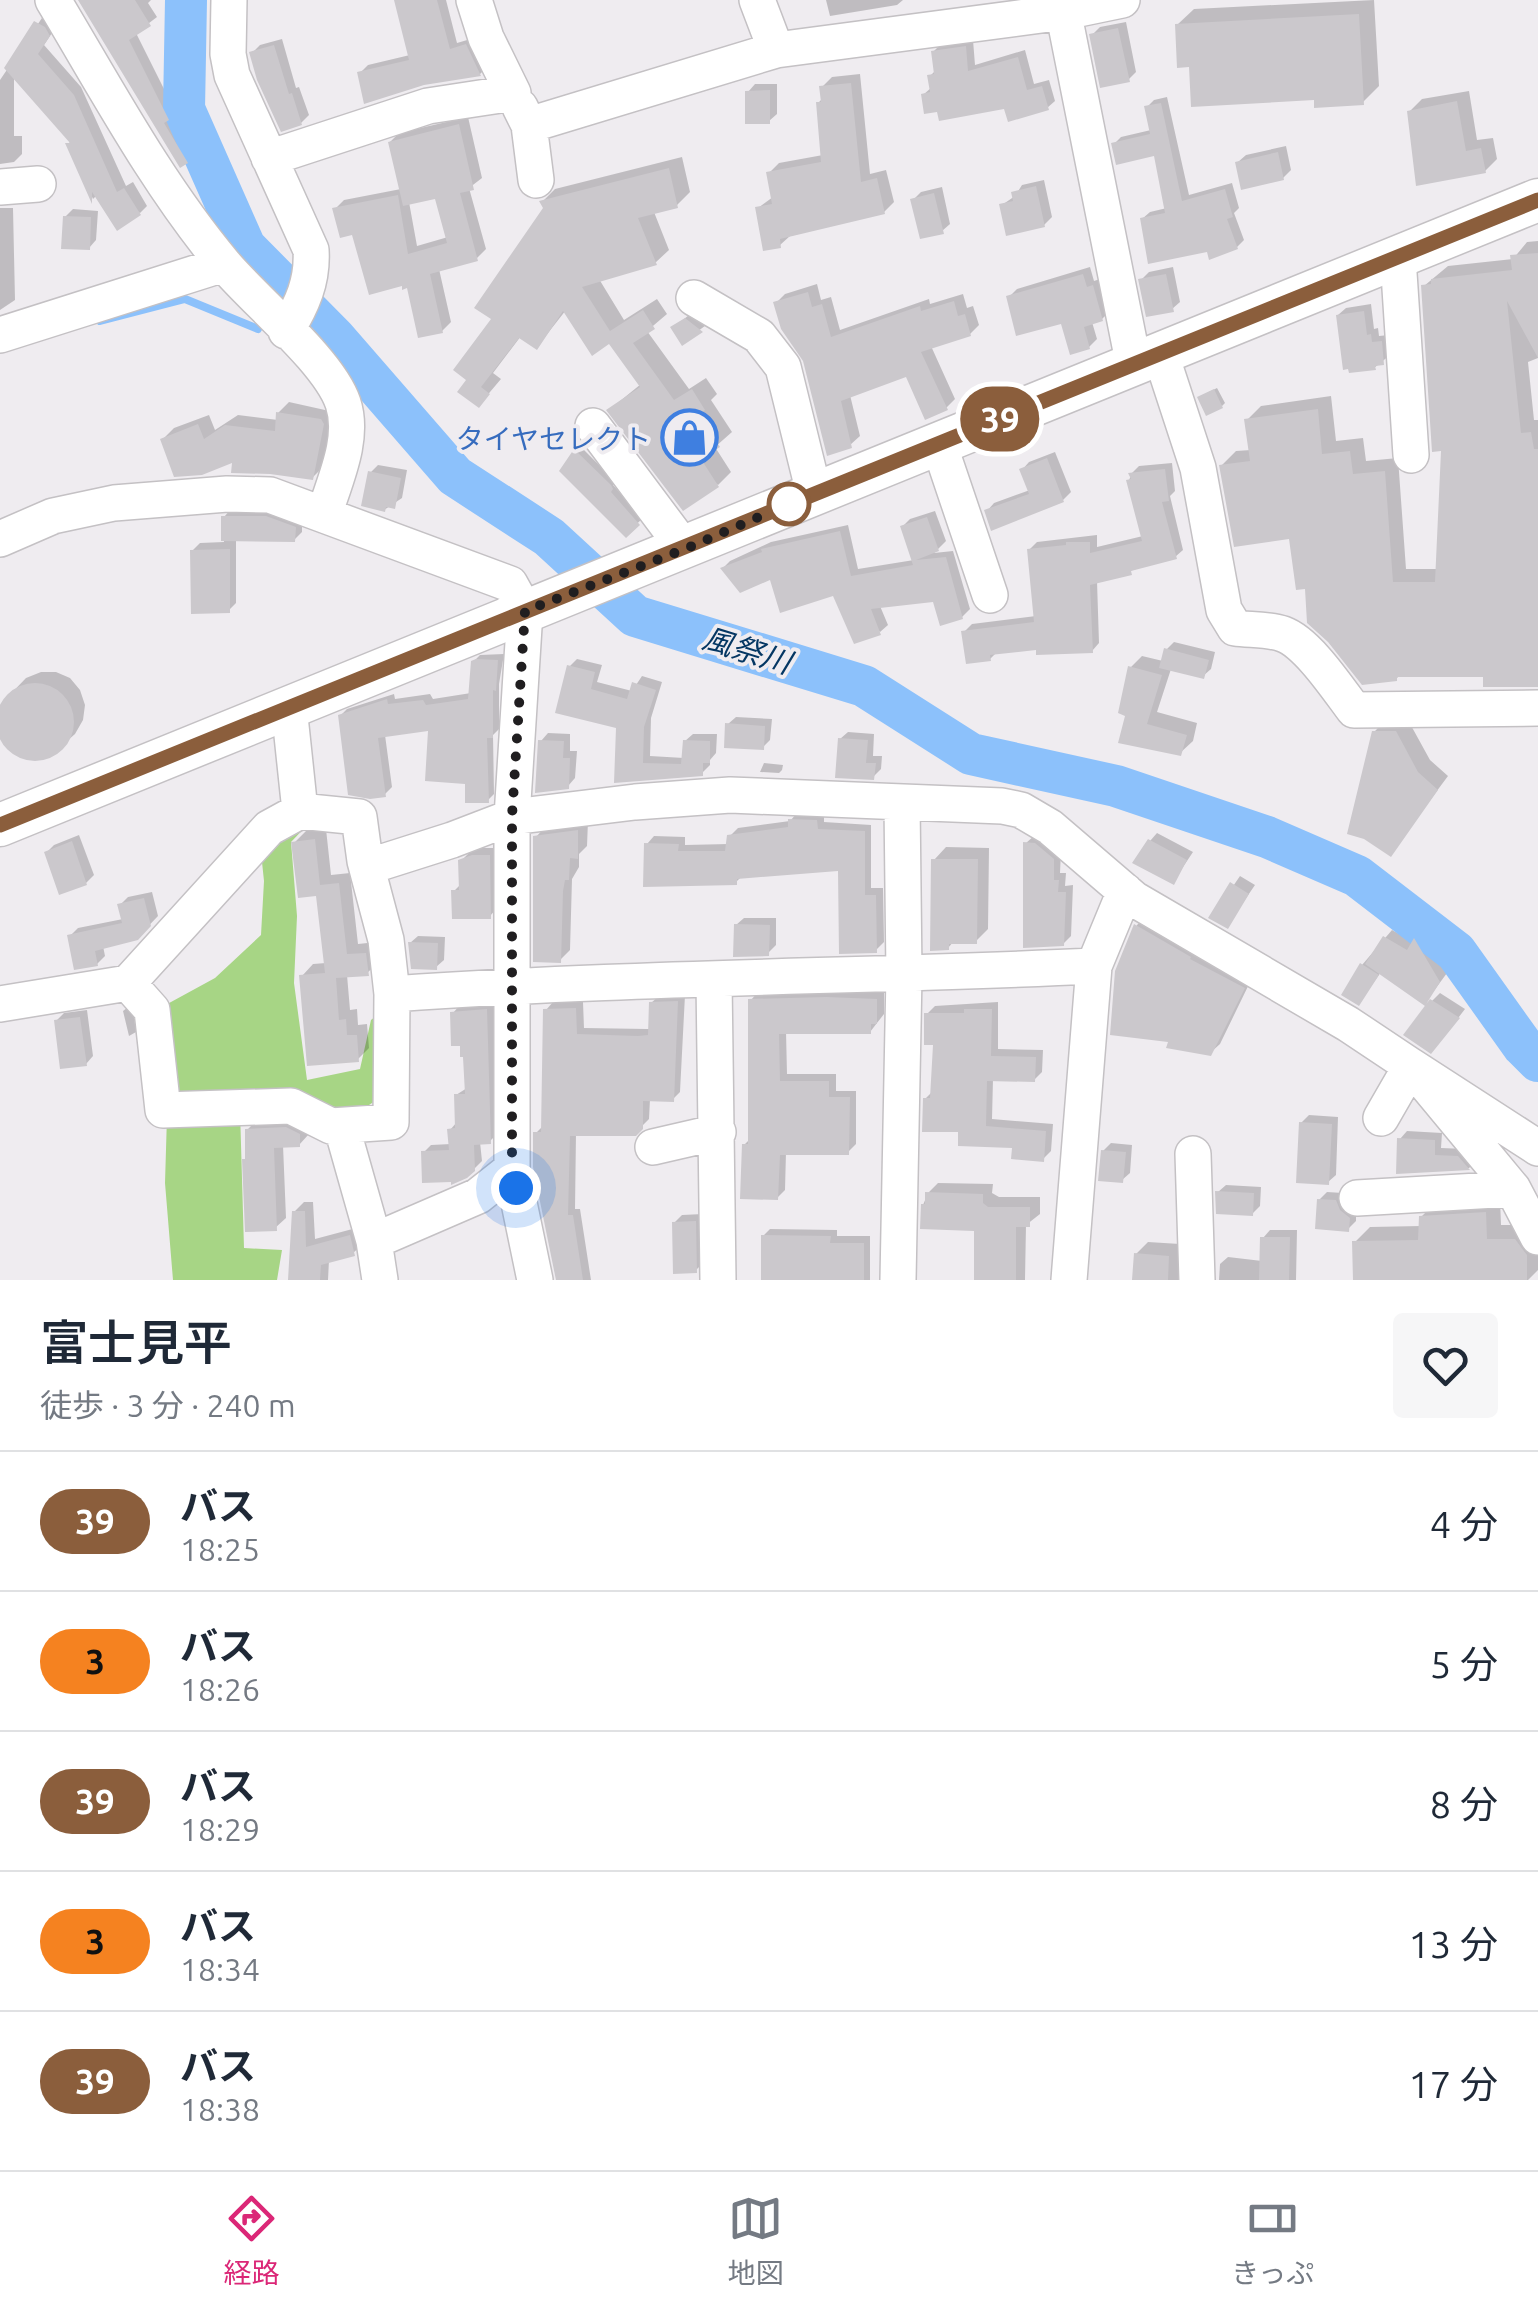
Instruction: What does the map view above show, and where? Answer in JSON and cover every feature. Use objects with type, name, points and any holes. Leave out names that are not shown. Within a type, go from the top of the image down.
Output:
[{"type":"main road","points":[[0,825],[1538,200]]},
{"type":"street","points":[[54,0],[165,186],[224,264],[333,379],[345,408],[346,442],[324,515]]},
{"type":"street","points":[[229,0],[228,54],[232,75],[311,250],[308,288],[288,329]]},
{"type":"street","points":[[474,0],[486,38],[529,124],[536,180]]},
{"type":"street","points":[[757,0],[776,50]]},
{"type":"street","points":[[529,124],[776,50],[1122,0]]},
{"type":"street","points":[[1062,6],[1148,360],[1198,468],[1224,610],[1234,628],[1283,634],[1296,642],[1354,710],[1538,708]]},
{"type":"street","points":[[269,158],[428,106],[513,93]]},
{"type":"street","points":[[0,188],[38,184]]},
{"type":"street","points":[[1398,258],[1412,456]]},
{"type":"street","points":[[0,335],[224,264]]},
{"type":"street","points":[[694,298],[759,336],[782,368],[814,493]]},
{"type":"street","points":[[593,426],[685,549]]},
{"type":"street","points":[[939,444],[990,595]]},
{"type":"street","points":[[0,539],[53,516],[114,503],[270,495],[510,584],[525,611],[512,816],[512,1168],[535,1280]]},
{"type":"street","points":[[289,707],[300,810]]},
{"type":"street","points":[[367,867],[512,816],[730,795],[1002,806],[1021,810],[1050,827],[1125,891],[1348,1024],[1538,1148]]},
{"type":"street","points":[[898,1280],[904,975],[902,803]]},
{"type":"street","points":[[0,1004],[128,983],[270,828],[300,810],[360,817],[367,867],[386,940],[392,994],[391,1122],[342,1128],[290,1106],[163,1110],[152,1010],[128,983]]},
{"type":"street","points":[[1069,1280],[1094,966],[1125,891]]},
{"type":"street","points":[[392,994],[513,986],[1094,966]]},
{"type":"street","points":[[714,980],[718,1280]]},
{"type":"street","points":[[1381,1118],[1411,1066]]},
{"type":"street","points":[[1411,1066],[1513,1190],[1538,1237]]},
{"type":"street","points":[[342,1128],[374,1241],[380,1280]]},
{"type":"street","points":[[652,1147],[718,1132]]},
{"type":"street","points":[[1194,1154],[1198,1280]]},
{"type":"street","points":[[374,1241],[478,1196],[512,1168]]},
{"type":"street","points":[[1357,1198],[1513,1190]]},
{"type":"green space","points":[[314,818],[291,842],[297,916],[294,983],[307,1080],[360,1069],[371,1020],[386,1008],[381,1097],[345,1121],[240,1110],[244,1248],[282,1250],[277,1280],[173,1280],[165,1183],[167,1116],[160,1008],[215,978],[261,935],[264,881],[260,843]]},
{"type":"building","points":[[78,0],[135,0],[151,26],[129,40],[169,120],[164,123],[188,163],[180,168]]},
{"type":"building","points":[[394,0],[437,0],[450,49],[466,44],[481,76],[424,85],[364,104],[357,72],[409,60]]},
{"type":"building","points":[[1359,14],[1364,105],[1314,108],[1314,100],[1191,107],[1189,67],[1177,68],[1175,24]]},
{"type":"building","points":[[34,21],[45,27],[50,36],[38,54],[74,95],[117,192],[124,188],[141,215],[117,231],[92,192],[92,204],[65,143],[70,143],[4,68]]},
{"type":"building","points":[[1118,28],[1130,82],[1100,88],[1089,34]]},
{"type":"building","points":[[274,45],[302,125],[281,132],[249,52]]},
{"type":"building","points":[[966,46],[968,71],[1018,57],[1027,90],[1042,86],[1049,110],[1008,122],[1004,109],[939,121],[937,112],[924,114],[921,94],[930,92],[927,75],[934,74],[931,51]]},
{"type":"building","points":[[851,83],[861,182],[877,178],[885,214],[780,239],[781,248],[763,251],[755,207],[772,204],[766,172],[821,162],[816,102],[821,102],[819,86]]},
{"type":"building","points":[[770,90],[770,124],[745,124],[745,91]]},
{"type":"building","points":[[1457,101],[1466,151],[1481,148],[1486,173],[1416,186],[1407,111]]},
{"type":"building","points":[[1161,103],[1182,201],[1225,189],[1233,217],[1227,219],[1238,249],[1209,260],[1207,252],[1148,264],[1140,218],[1165,213],[1154,156],[1116,165],[1111,143],[1150,134],[1144,106]]},
{"type":"building","points":[[459,124],[474,190],[460,193],[478,261],[430,274],[443,333],[418,338],[407,288],[369,295],[352,235],[340,238],[332,208],[398,195],[408,254],[447,243],[435,199],[403,206],[388,142]]},
{"type":"building","points":[[1278,152],[1284,180],[1241,190],[1235,162]]},
{"type":"building","points":[[669,168],[678,208],[638,218],[657,265],[582,287],[610,331],[643,310],[655,329],[633,343],[674,400],[692,389],[705,410],[699,414],[720,447],[701,459],[719,487],[683,511],[606,410],[640,387],[609,344],[592,356],[563,311],[537,350],[519,338],[481,387],[490,394],[479,408],[457,392],[466,380],[453,370],[491,319],[474,308],[543,208],[539,201]]},
{"type":"building","points":[[1036,186],[1045,227],[1006,236],[999,204],[1013,201],[1011,192]]},
{"type":"building","points":[[934,193],[944,234],[920,239],[910,199]]},
{"type":"building","points":[[63,216],[91,217],[90,250],[61,249]]},
{"type":"building","points":[[1538,253],[1538,358],[1507,301],[1521,433],[1531,432],[1534,449],[1538,449],[1538,687],[1483,687],[1483,677],[1397,677],[1397,681],[1362,685],[1328,642],[1307,623],[1305,589],[1296,590],[1289,539],[1234,547],[1219,465],[1250,461],[1244,419],[1318,409],[1322,454],[1350,451],[1353,474],[1385,471],[1393,582],[1435,582],[1441,451],[1432,452],[1421,285],[1431,284],[1431,279],[1512,270],[1510,255]]},
{"type":"building","points":[[1083,274],[1087,287],[1093,285],[1103,321],[1084,327],[1090,349],[1070,355],[1061,324],[1016,336],[1006,296]]},
{"type":"building","points":[[1166,274],[1174,312],[1146,317],[1138,279]]},
{"type":"building","points":[[808,292],[812,307],[822,304],[831,337],[920,306],[921,311],[954,301],[958,316],[965,314],[971,336],[921,352],[948,410],[925,420],[906,377],[841,401],[852,448],[827,456],[803,361],[781,329],[773,302]]},
{"type":"building","points":[[1364,311],[1367,335],[1371,334],[1372,342],[1382,341],[1384,365],[1375,366],[1376,370],[1349,373],[1348,369],[1343,370],[1336,315]]},
{"type":"building","points":[[685,318],[703,332],[682,346],[670,327]]},
{"type":"building","points":[[1214,389],[1223,408],[1206,416],[1197,397]]},
{"type":"building","points":[[276,412],[321,419],[324,424],[313,480],[231,473],[232,463],[202,475],[174,477],[160,439],[198,424],[204,439],[225,425],[275,431]]},
{"type":"building","points":[[574,449],[611,485],[611,492],[640,525],[626,538],[559,471]]},
{"type":"building","points":[[1047,458],[1064,502],[991,531],[984,510],[1029,494],[1019,469]]},
{"type":"building","points":[[1165,469],[1169,501],[1162,502],[1177,559],[1090,585],[1093,653],[1036,655],[1036,650],[990,655],[991,661],[966,664],[961,631],[1034,622],[1027,549],[1090,542],[1090,553],[1142,541],[1126,480],[1131,479],[1128,473]]},
{"type":"building","points":[[368,471],[401,478],[395,509],[386,507],[385,512],[361,506]]},
{"type":"building","points":[[221,516],[266,516],[296,527],[295,542],[221,541]]},
{"type":"building","points":[[927,517],[939,551],[916,560],[946,557],[963,619],[940,626],[933,602],[871,609],[881,635],[854,644],[833,596],[780,613],[770,580],[740,593],[720,568],[762,552],[761,549],[840,531],[851,576],[913,565],[900,526]]},
{"type":"building","points":[[230,549],[230,613],[191,614],[190,550]]},
{"type":"building","points":[[1164,648],[1209,660],[1204,679],[1159,668]]},
{"type":"building","points":[[498,660],[496,691],[493,690],[493,738],[487,738],[489,803],[465,803],[465,784],[425,781],[428,731],[378,738],[386,797],[348,795],[338,715],[387,699],[388,704],[423,700],[426,705],[468,699],[471,661]]},
{"type":"building","points":[[567,665],[595,672],[591,689],[627,699],[632,682],[656,690],[644,727],[643,763],[681,764],[683,740],[710,741],[710,763],[703,763],[703,776],[614,783],[616,728],[555,713]]},
{"type":"building","points":[[1128,666],[1162,675],[1147,724],[1187,735],[1181,756],[1118,743],[1125,716],[1118,713]]},
{"type":"building","points":[[20,686],[50,686],[71,707],[71,737],[50,758],[20,758],[-1,737],[-1,707]]},
{"type":"building","points":[[725,723],[765,726],[764,750],[724,748]]},
{"type":"building","points":[[1372,731],[1396,731],[1418,772],[1438,790],[1391,857],[1364,839],[1347,834]]},
{"type":"building","points":[[838,738],[868,740],[866,763],[876,763],[874,780],[835,778]]},
{"type":"building","points":[[538,740],[564,741],[563,758],[570,758],[569,789],[535,793]]},
{"type":"building","points":[[788,819],[817,820],[818,829],[865,831],[865,895],[876,895],[877,953],[839,954],[838,871],[737,879],[737,885],[643,887],[644,843],[679,844],[678,851],[725,851],[727,835],[788,827]]},
{"type":"building","points":[[578,830],[578,859],[570,858],[569,880],[565,880],[563,891],[561,963],[533,962],[533,836]]},
{"type":"building","points":[[315,839],[320,885],[339,883],[347,954],[366,953],[369,976],[336,978],[339,1020],[346,1019],[347,1035],[357,1035],[359,1062],[307,1066],[299,975],[325,973],[316,896],[298,898],[291,842]]},
{"type":"building","points":[[1148,839],[1187,860],[1174,885],[1132,863]]},
{"type":"building","points":[[72,841],[87,885],[59,895],[44,852]]},
{"type":"building","points":[[1023,842],[1035,843],[1054,859],[1058,892],[1066,892],[1064,946],[1023,948]]},
{"type":"building","points":[[490,855],[491,919],[452,919],[451,890],[459,890],[458,860]]},
{"type":"building","points":[[931,859],[978,859],[977,944],[949,944],[949,950],[930,951]]},
{"type":"building","points":[[1230,882],[1249,894],[1228,929],[1208,918]]},
{"type":"building","points":[[144,898],[151,926],[138,940],[95,951],[98,966],[74,970],[67,935],[122,923],[117,904]]},
{"type":"building","points":[[734,924],[770,925],[769,956],[733,957]]},
{"type":"building","points":[[1134,924],[1245,988],[1211,1056],[1166,1048],[1168,1042],[1110,1035],[1115,971]]},
{"type":"building","points":[[1383,936],[1407,950],[1414,938],[1440,982],[1425,1006],[1365,964]]},
{"type":"building","points":[[408,942],[438,943],[437,970],[411,969]]},
{"type":"building","points":[[1360,963],[1379,975],[1359,1006],[1341,995]]},
{"type":"building","points":[[748,999],[877,999],[877,1024],[871,1024],[871,1034],[779,1034],[780,1081],[829,1081],[829,1097],[850,1097],[849,1155],[780,1155],[778,1200],[740,1199],[742,1144],[748,1144]]},
{"type":"building","points":[[1430,999],[1460,1018],[1431,1054],[1403,1035]]},
{"type":"building","points":[[678,1001],[674,1102],[643,1101],[643,1129],[636,1136],[570,1136],[568,1215],[573,1215],[583,1280],[556,1280],[533,1167],[533,1132],[541,1132],[543,1009],[576,1008],[577,1034],[638,1036],[648,1035],[649,1002]]},
{"type":"building","points":[[487,1009],[491,1144],[474,1145],[475,1171],[467,1178],[451,1185],[422,1183],[421,1151],[449,1150],[447,1129],[455,1128],[454,1094],[465,1094],[460,1046],[451,1046],[450,1012]]},
{"type":"building","points":[[964,1009],[992,1009],[991,1056],[1036,1057],[1035,1082],[987,1081],[986,1126],[1046,1131],[1044,1162],[1011,1159],[1012,1148],[958,1146],[958,1132],[922,1132],[923,1098],[930,1098],[933,1045],[924,1045],[924,1013],[964,1013]]},
{"type":"building","points":[[80,1017],[87,1066],[60,1069],[54,1020]]},
{"type":"building","points":[[1299,1122],[1332,1124],[1329,1185],[1296,1183]]},
{"type":"building","points":[[286,1127],[300,1134],[300,1147],[274,1148],[277,1231],[245,1232],[245,1129]]},
{"type":"building","points":[[1397,1138],[1435,1140],[1435,1155],[1458,1156],[1470,1170],[1396,1174]]},
{"type":"building","points":[[1101,1150],[1126,1152],[1123,1183],[1098,1181]]},
{"type":"building","points":[[1215,1191],[1254,1193],[1253,1216],[1216,1214]]},
{"type":"building","points":[[925,1192],[983,1194],[983,1203],[988,1207],[1030,1207],[1030,1227],[1016,1227],[1016,1280],[974,1280],[974,1231],[920,1229]]},
{"type":"building","points":[[1317,1199],[1336,1200],[1350,1218],[1349,1232],[1315,1229]]},
{"type":"building","points":[[292,1211],[305,1211],[306,1247],[350,1235],[355,1256],[321,1265],[320,1280],[288,1280]]},
{"type":"building","points":[[1486,1212],[1487,1239],[1515,1239],[1527,1255],[1527,1280],[1353,1280],[1352,1241],[1418,1240],[1419,1216]]},
{"type":"building","points":[[696,1221],[697,1273],[673,1274],[672,1222]]},
{"type":"building","points":[[761,1235],[831,1236],[830,1243],[864,1243],[864,1280],[761,1280]]},
{"type":"building","points":[[1260,1237],[1290,1237],[1289,1280],[1259,1280]]},
{"type":"building","points":[[1134,1253],[1169,1256],[1168,1280],[1132,1280]]},
{"type":"waterway","name":"風祭川","points":[[186,0],[184,109],[245,247],[335,338],[455,476],[549,537],[635,616],[864,686],[971,754],[1116,786],[1267,837],[1357,876],[1456,952],[1538,1061]]},
{"type":"waterway","points":[[100,321],[185,299],[258,329]]},
{"type":"waterway","points":[[310,335],[335,338]]},
{"type":"bus line","name":"39","points":[[0,825],[1538,200]]},
{"type":"place","name":"タイヤセレクト","points":[[690,438]]},
{"type":"route","points":[[516,1188],[512,1168],[512,816],[525,611],[789,504]]}]
